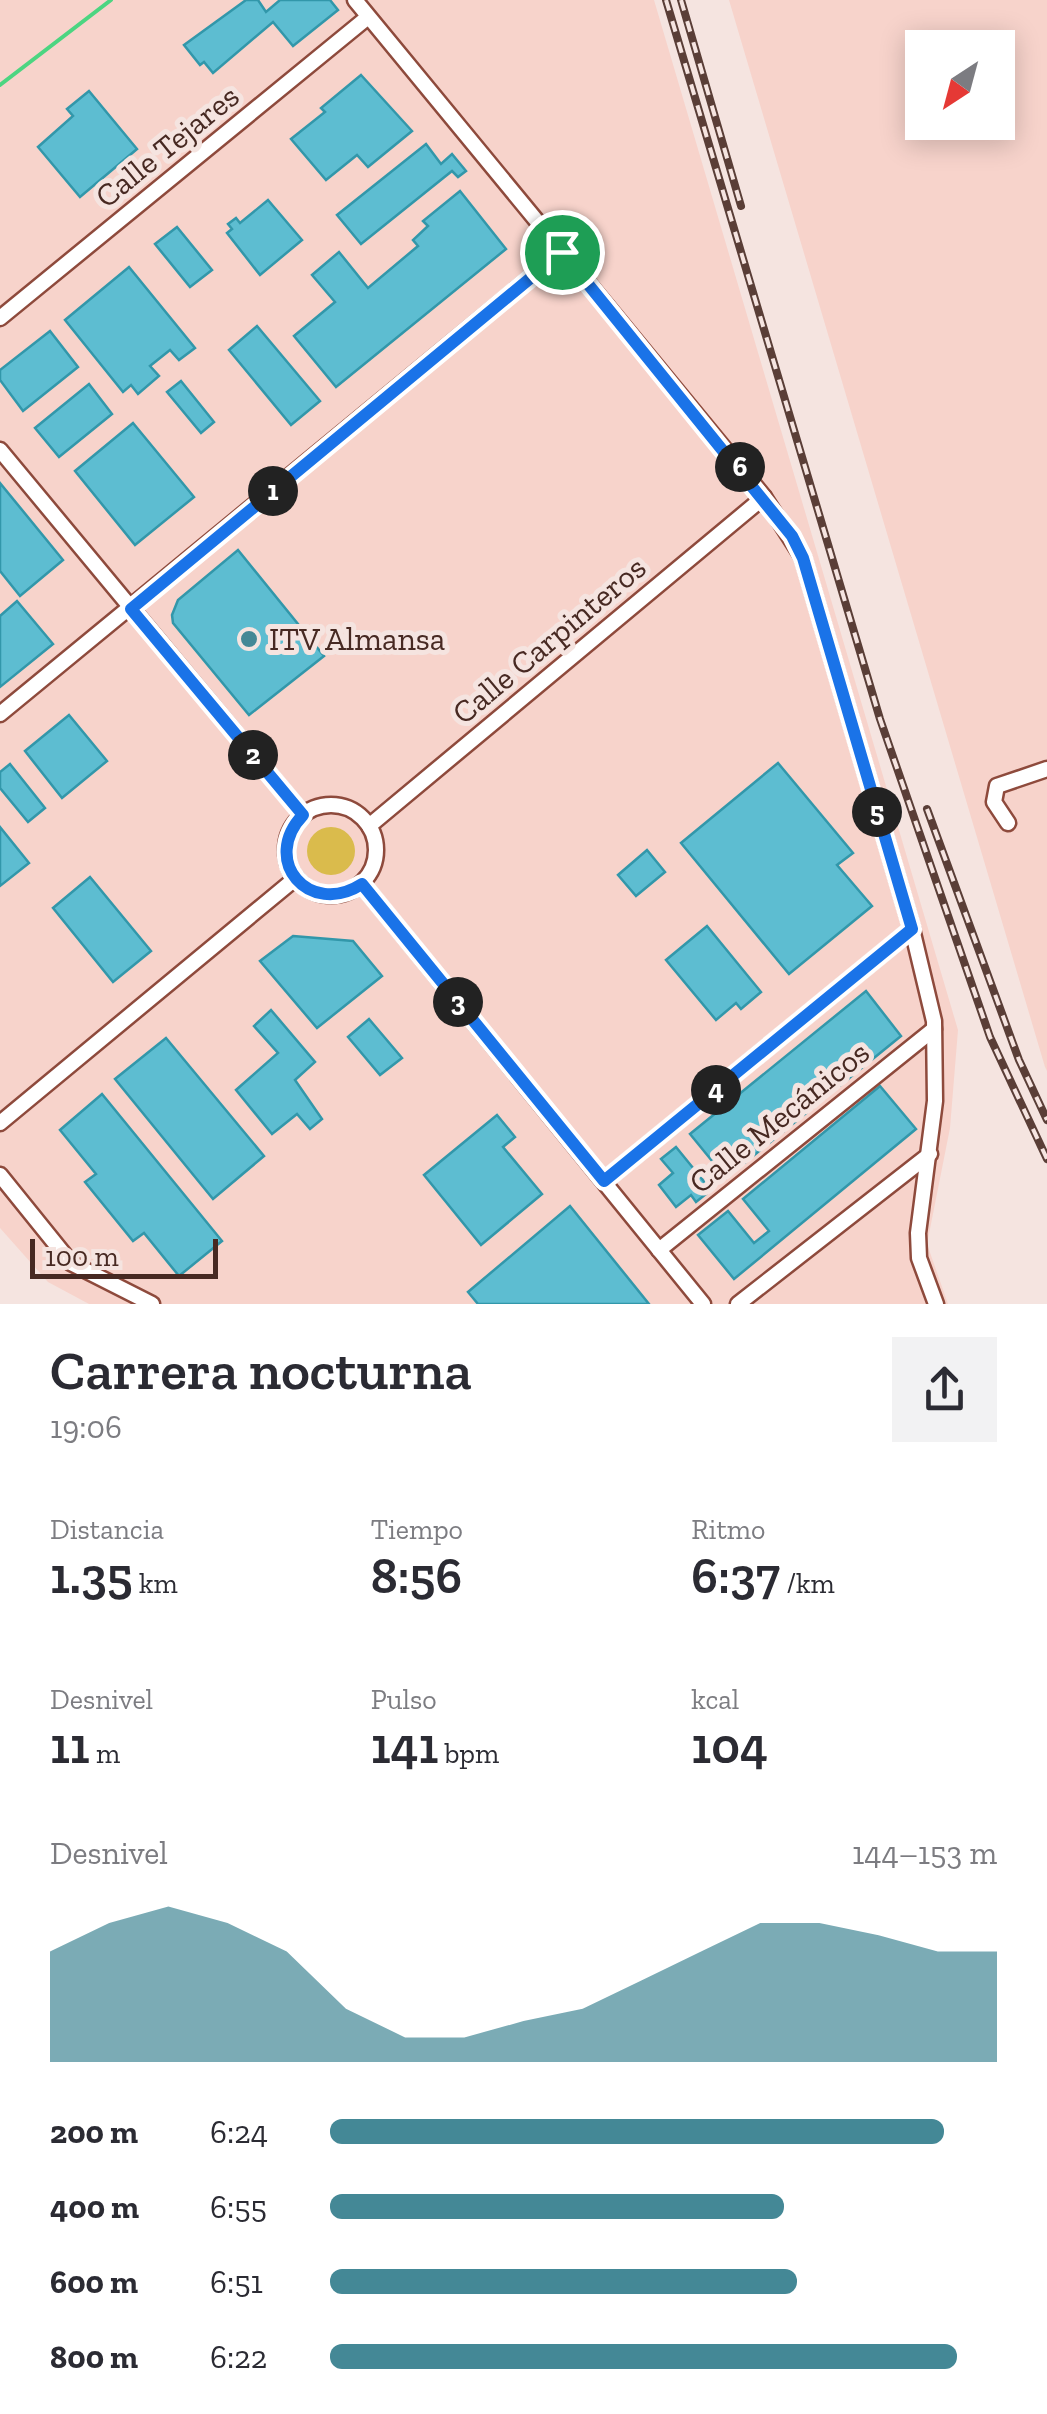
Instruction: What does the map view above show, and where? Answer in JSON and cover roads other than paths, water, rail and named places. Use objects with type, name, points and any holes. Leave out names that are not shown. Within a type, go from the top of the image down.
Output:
[{"type":"street","points":[[354,0],[764,497],[803,558],[912,929],[934,1029],[937,1058],[930,1154],[918,1233],[920,1258],[936,1304]]},
{"type":"street","name":"Calle Tejares","points":[[0,318],[368,17]]},
{"type":"street","points":[[0,714],[562,252]]},
{"type":"street","points":[[0,450],[303,815]]},
{"type":"street","name":"Calle Carpinteros","points":[[369,826],[764,497]]},
{"type":"street","points":[[1008,823],[994,802],[997,786],[1047,769]]},
{"type":"street","points":[[331,805],[359,814],[369,826],[377,850],[370,874],[362,884],[334,896],[318,894],[296,878],[286,851],[293,825],[303,815],[331,805]]},
{"type":"street","points":[[0,1123],[296,878]]},
{"type":"street","points":[[362,884],[703,1304]]},
{"type":"street","points":[[604,1181],[912,929]]},
{"type":"street","name":"Calle Mecánicos","points":[[660,1250],[934,1029]]},
{"type":"street","points":[[738,1304],[930,1154]]},
{"type":"street","points":[[0,1175],[72,1262],[152,1304]]},
{"type":"waterway","points":[[0,85],[111,0]]},
{"type":"railway","points":[[666,0],[880,719],[990,1037],[1047,1159]]},
{"type":"railway","points":[[681,0],[741,206]]},
{"type":"railway","points":[[927,809],[1019,1060],[1047,1120]]},
{"type":"place","name":"ITV Almansa","points":[[249,639]]}]
